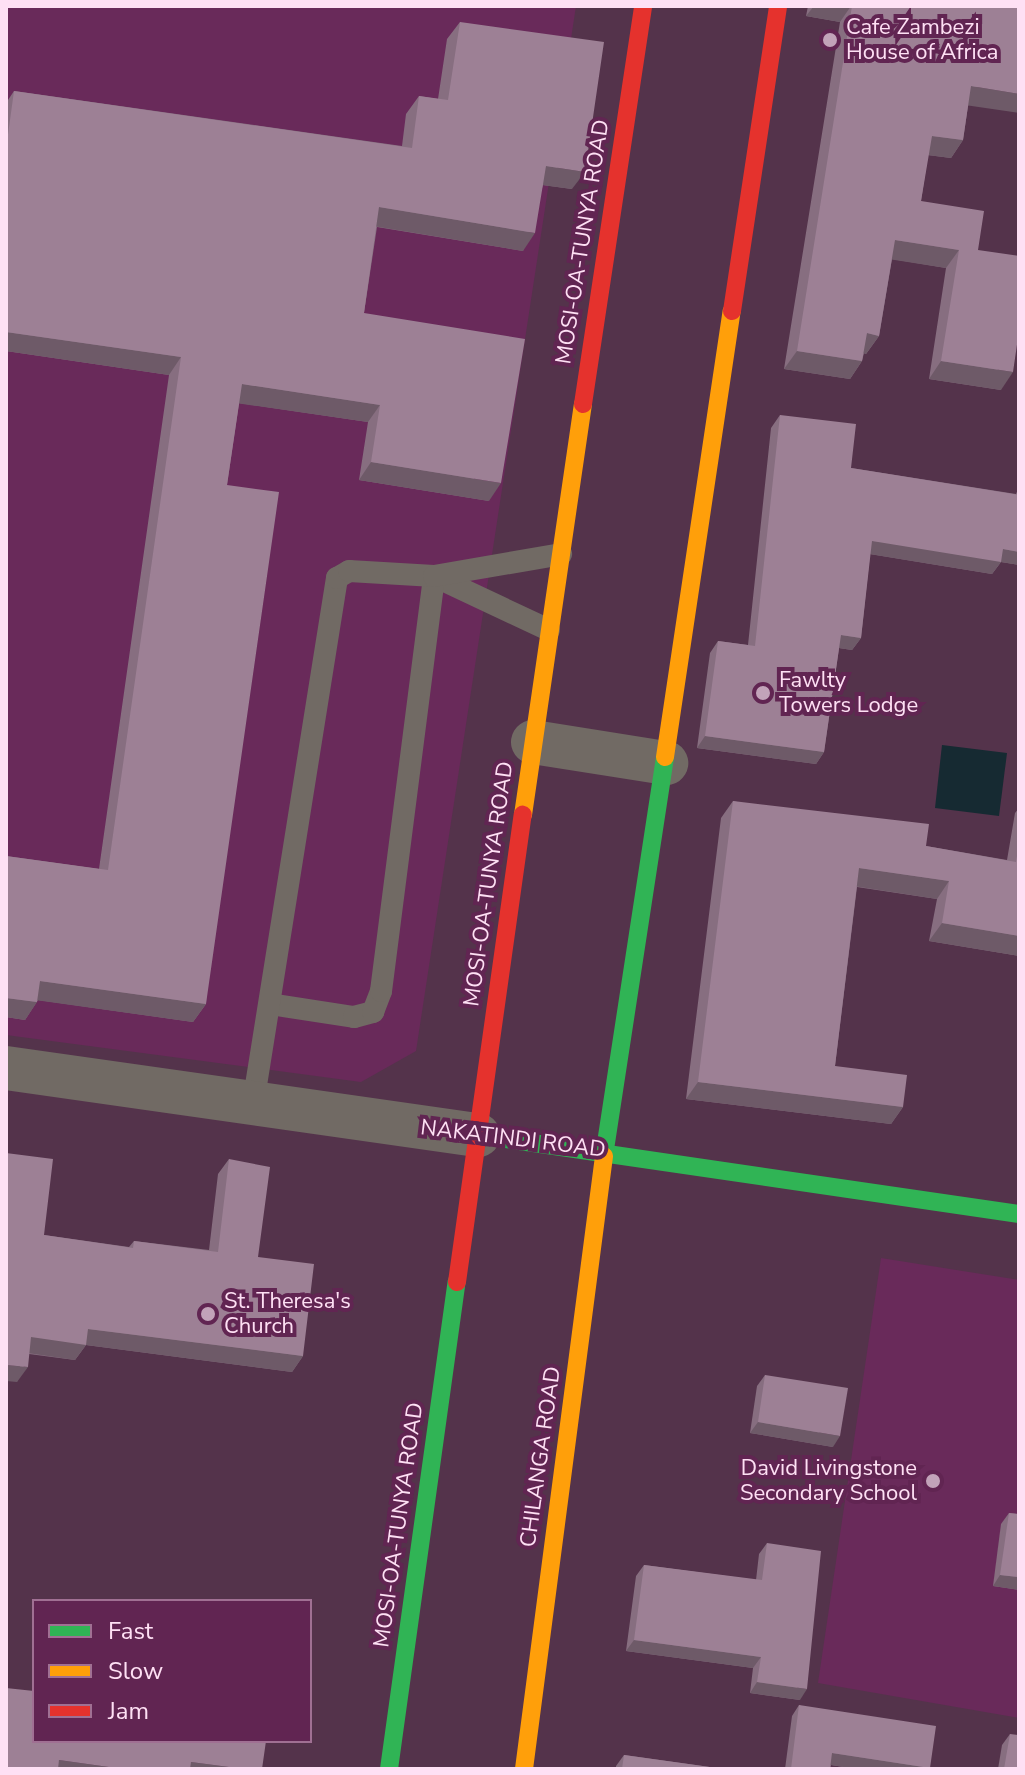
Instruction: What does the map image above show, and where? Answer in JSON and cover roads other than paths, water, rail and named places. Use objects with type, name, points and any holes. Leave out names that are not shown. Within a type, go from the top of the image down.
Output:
[{"type":"main road","name":"MOSI-OA-TUNYA ROAD","points":[[389,1769],[549,630],[643,6]]},
{"type":"main road","name":"CHILANGA ROAD","points":[[524,1769],[605,1151],[778,6]]},
{"type":"main road","name":"NAKATINDI ROAD","points":[[478,1135],[605,1151],[1019,1214]]},
{"type":"street","points":[[533,742],[666,763]]},
{"type":"street","name":"NAKATINDI ROAD","points":[[6,1068],[478,1135]]},
{"type":"lane","points":[[253,1104],[332,593],[337,578],[349,571],[434,576],[561,554]]},
{"type":"lane","points":[[434,576],[549,630]]},
{"type":"lane","points":[[270,1004],[354,1017],[373,1012],[381,991],[434,576]]},
{"type":"water","points":[[942,745],[1007,753],[999,816],[935,808]]},
{"type":"place","name":"Cafe Zambezi House of Africa","points":[[830,40]]},
{"type":"place","name":"Fawlty Towers Lodge","points":[[763,693]]},
{"type":"place","name":"St. Theresa's Church","points":[[208,1314]]},
{"type":"place","name":"David Livingstone Secondary School","points":[[933,1481]]}]
